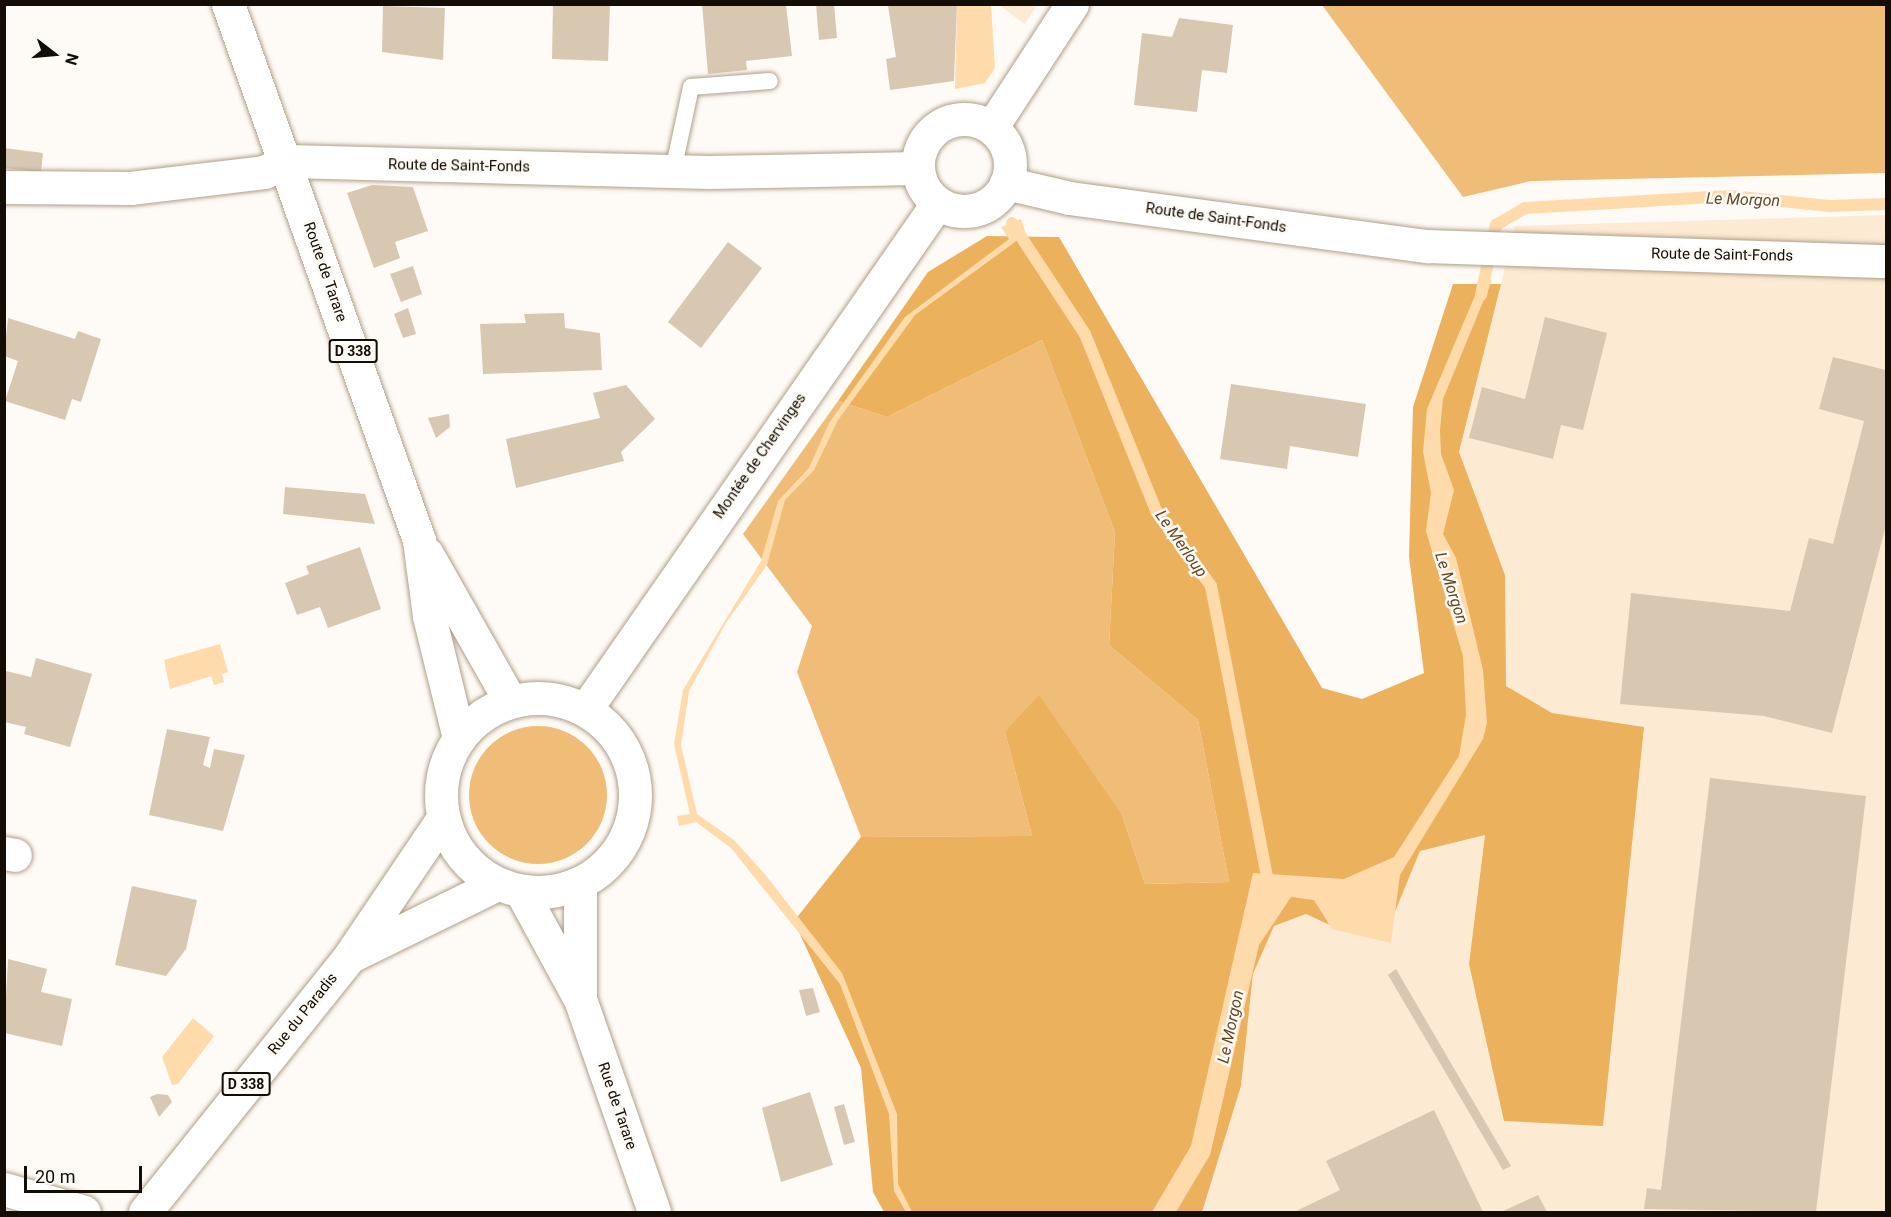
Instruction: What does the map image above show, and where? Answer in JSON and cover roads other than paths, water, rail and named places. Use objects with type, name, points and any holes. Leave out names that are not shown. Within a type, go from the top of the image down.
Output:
[{"type":"street","name":"Route de Tarare","points":[[228,4],[288,161],[419,540],[510,701]]},
{"type":"street","points":[[992,128],[1071,5]]},
{"type":"street","points":[[970,119],[992,128],[1008,152],[1006,183],[982,209],[951,211],[937,204],[926,193],[917,168],[920,148],[941,125],[970,119]]},
{"type":"street","name":"Route de Saint-Fonds","points":[[4,187],[130,188],[264,172],[288,161],[673,171],[917,168]]},
{"type":"street","name":"Route de Saint-Fonds","points":[[1006,183],[1070,198],[1427,246],[1557,253],[1887,261]]},
{"type":"street","name":"Montée de Chervinges","points":[[585,710],[638,630],[937,204]]},
{"type":"street","name":"Route de Tarare","points":[[419,540],[429,616],[459,738]]},
{"type":"street","points":[[549,698],[585,710],[617,738],[635,786],[625,840],[606,865],[580,883],[550,892],[509,888],[471,866],[451,841],[443,818],[441,789],[459,738],[473,722],[510,701],[549,698]]},
{"type":"street","name":"Rue du Paradis","points":[[146,1212],[349,957],[443,818]]},
{"type":"street","name":"Rue de Tarare","points":[[580,883],[580,999]]},
{"type":"street","name":"Rue de Tarare","points":[[509,888],[580,999],[654,1212]]},
{"type":"street","name":"Rue du Paradis","points":[[349,957],[509,888]]},
{"type":"street","points":[[4,1189],[84,1212]]},
{"type":"lane","points":[[673,171],[691,87],[770,81]]},
{"type":"water","points":[[957,5],[991,5],[995,68],[985,83],[955,89]]},
{"type":"water","points":[[1021,219],[1026,234],[915,315],[838,420],[814,470],[785,500],[767,565],[726,623],[689,691],[681,745],[697,814],[734,840],[764,873],[842,973],[897,1114],[898,1184],[912,1212],[906,1212],[894,1191],[889,1114],[840,984],[731,848],[696,822],[679,826],[677,816],[690,814],[674,744],[683,690],[761,561],[778,501],[809,468],[829,423],[905,317],[1009,239],[1001,227]]},
{"type":"water","points":[[1482,279],[1492,280],[1443,399],[1440,430],[1441,454],[1454,490],[1443,534],[1456,558],[1483,670],[1487,723],[1483,739],[1400,875],[1391,943],[1332,929],[1314,900],[1291,897],[1259,945],[1210,1155],[1176,1212],[1152,1212],[1191,1146],[1253,873],[1344,879],[1394,857],[1459,756],[1466,715],[1463,656],[1426,531],[1431,493],[1423,452],[1427,409]]},
{"type":"water","points":[[220,644],[228,672],[222,674],[224,682],[214,685],[211,676],[170,689],[164,660]]},
{"type":"water","points":[[193,1018],[214,1036],[178,1084],[172,1085],[162,1057]]},
{"type":"waterway","name":"Le Morgon","points":[[1481,295],[1496,225],[1526,208],[1730,196],[1830,206],[1886,204]]},
{"type":"waterway","name":"Le Merloup","points":[[1012,223],[1085,334],[1156,511],[1211,586],[1269,887]]}]
